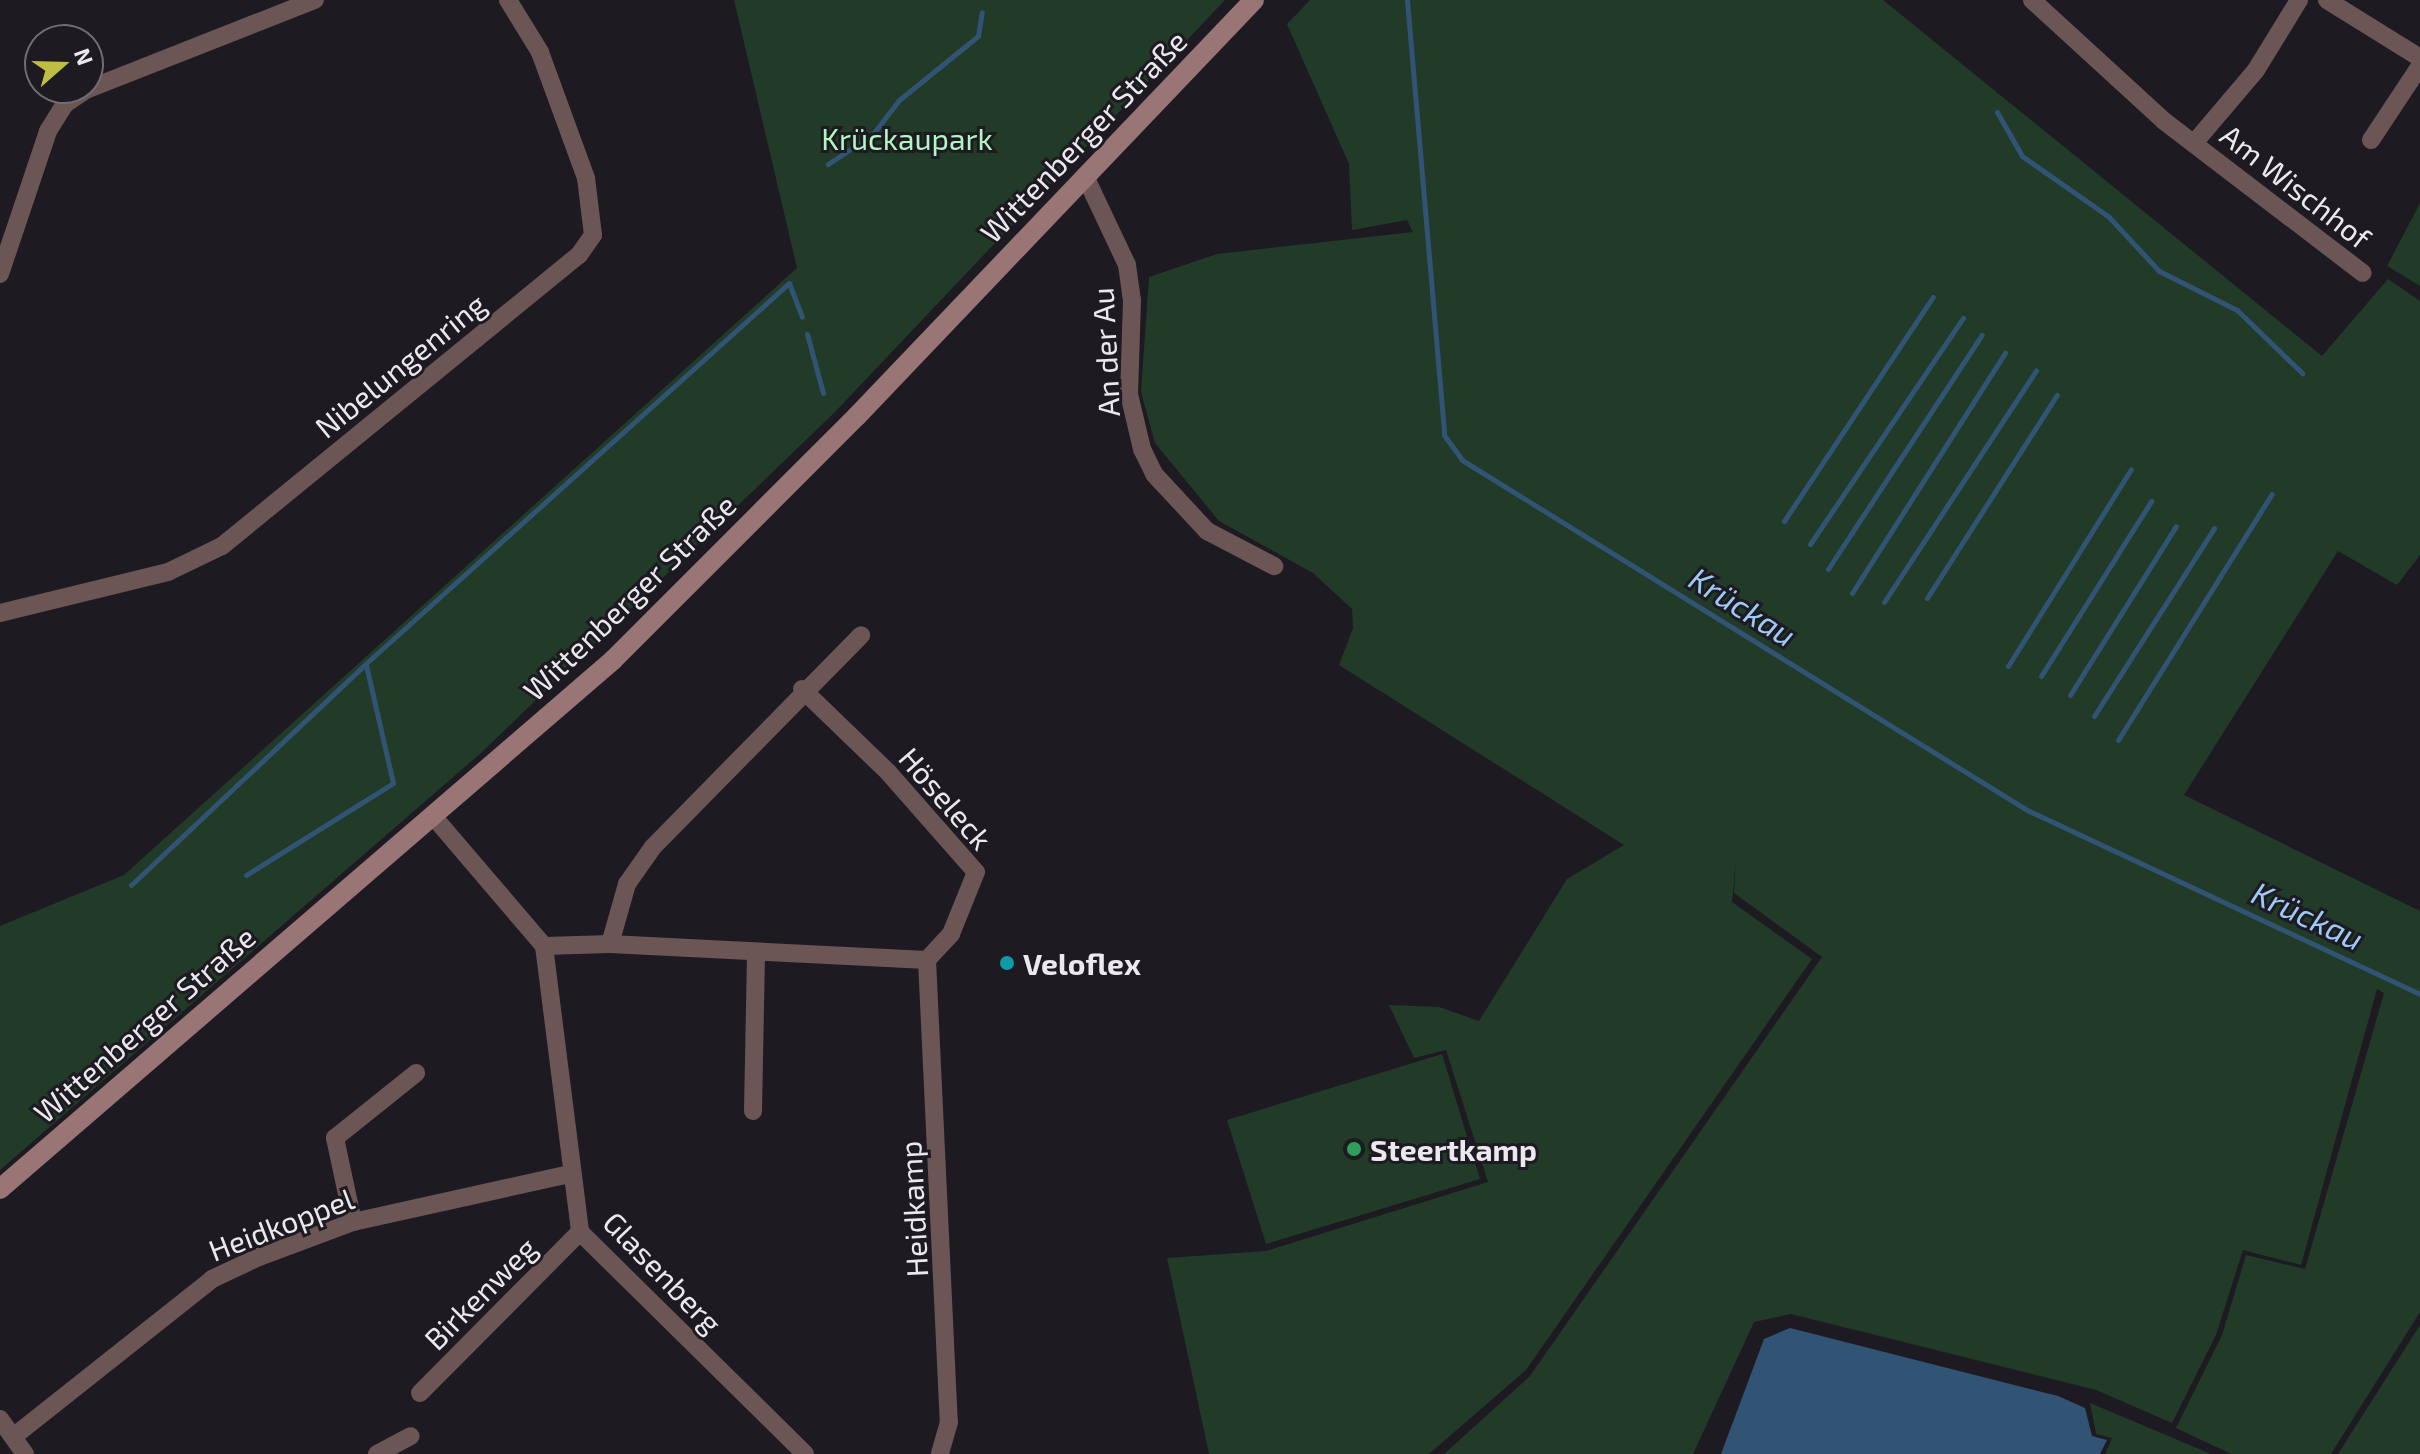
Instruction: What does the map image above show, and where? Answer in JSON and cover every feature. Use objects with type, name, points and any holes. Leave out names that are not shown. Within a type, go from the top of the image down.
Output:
[{"type":"main road","name":"Wittenberger Straße","points":[[0,1189],[613,660],[857,416],[1254,0]]},
{"type":"street","points":[[0,274],[48,131],[65,104],[86,90],[315,0]]},
{"type":"street","name":"Nibelungenring","points":[[0,613],[156,575],[222,546],[579,255],[593,235],[586,178],[540,52],[508,0]]},
{"type":"street","name":"Am Wischhof","points":[[2032,0],[2164,121],[2363,273]]},
{"type":"street","name":"Am Wischhof","points":[[2195,142],[2256,70],[2299,0]]},
{"type":"street","points":[[2327,0],[2420,58]]},
{"type":"street","points":[[2371,140],[2420,66]]},
{"type":"street","name":"An der Au","points":[[1085,176],[1127,265],[1132,300],[1129,394],[1145,457],[1154,474],[1207,531],[1274,566]]},
{"type":"street","points":[[610,944],[627,884],[653,847],[802,689],[861,635]]},
{"type":"street","name":"Höseleck","points":[[802,689],[888,772],[976,872],[951,934],[927,960]]},
{"type":"street","points":[[433,816],[544,946],[610,944],[927,960]]},
{"type":"street","name":"Glasenberg","points":[[544,946],[570,1174],[580,1232],[805,1454]]},
{"type":"street","points":[[753,1111],[756,952]]},
{"type":"street","name":"Heidkamp","points":[[927,960],[949,1422],[940,1454]]},
{"type":"street","points":[[353,1222],[335,1138],[416,1073]]},
{"type":"street","name":"Heidkoppel","points":[[13,1437],[212,1279],[353,1222],[570,1174]]},
{"type":"street","name":"Birkenweg","points":[[420,1393],[580,1232]]},
{"type":"street","points":[[0,1419],[25,1454]]},
{"type":"street","points":[[377,1454],[411,1436]]},
{"type":"green space","name":"Krückaupark","points":[[734,0],[1225,0],[835,412],[482,752],[0,1170],[0,926],[124,875],[797,268]]},
{"type":"green space","points":[[1310,0],[1883,0],[2322,356],[2388,279],[2420,301],[2420,555],[2397,585],[2338,551],[2184,795],[2420,911],[2420,1312],[2331,1454],[2231,1454],[2176,1428],[2222,1335],[2246,1255],[2305,1269],[2384,993],[2377,989],[2301,1265],[2243,1250],[2216,1335],[2172,1423],[2096,1390],[1791,1314],[1754,1322],[1693,1454],[1444,1454],[1530,1376],[1822,957],[1734,893],[1736,861],[1732,902],[1812,959],[1526,1370],[1429,1454],[1209,1454],[1167,1258],[1266,1251],[1488,1182],[1446,1050],[1414,1058],[1389,1005],[1439,1007],[1479,1021],[1567,879],[1624,845],[1339,665],[1353,628],[1352,609],[1313,573],[1219,521],[1155,443],[1141,392],[1149,277],[1217,254],[1413,232],[1407,220],[1352,230],[1349,164],[1287,24]]},
{"type":"green space","points":[[2420,203],[2420,286],[2387,266]]},
{"type":"green space","name":"Steertkamp","points":[[1442,1054],[1480,1179],[1266,1244],[1227,1120]]},
{"type":"green space","points":[[2420,1325],[2420,1454],[2338,1454]]},
{"type":"green space","points":[[2090,1403],[2211,1454],[2105,1454],[2112,1438],[2096,1434]]},
{"type":"water","points":[[1790,1328],[2058,1396],[2085,1408],[2092,1436],[2107,1440],[2100,1454],[1721,1454],[1764,1339]]},
{"type":"waterway","name":"Krückau","points":[[1407,0],[1444,435],[1462,460],[2027,810],[2420,994]]},
{"type":"waterway","points":[[828,164],[873,134],[899,100],[978,36],[982,12]]},
{"type":"waterway","points":[[1997,112],[2022,156],[2109,217],[2159,271],[2237,310],[2302,373]]},
{"type":"waterway","points":[[131,885],[362,667],[789,283],[802,317]]},
{"type":"waterway","points":[[1784,521],[1933,297]]},
{"type":"waterway","points":[[1810,544],[1963,318]]},
{"type":"waterway","points":[[807,334],[823,393]]},
{"type":"waterway","points":[[1828,569],[1982,335]]},
{"type":"waterway","points":[[1852,593],[2005,353]]},
{"type":"waterway","points":[[1884,602],[2036,371]]},
{"type":"waterway","points":[[1927,598],[2057,395]]},
{"type":"waterway","points":[[2008,666],[2131,469]]},
{"type":"waterway","points":[[2118,740],[2272,494]]},
{"type":"waterway","points":[[2041,676],[2151,501]]},
{"type":"waterway","points":[[2070,695],[2176,526]]},
{"type":"waterway","points":[[2094,716],[2214,528]]},
{"type":"waterway","points":[[246,875],[393,783],[366,665]]},
{"type":"place","name":"Veloflex","points":[[1007,963]]},
{"type":"place","name":"Steertkamp","points":[[1354,1149]]}]
